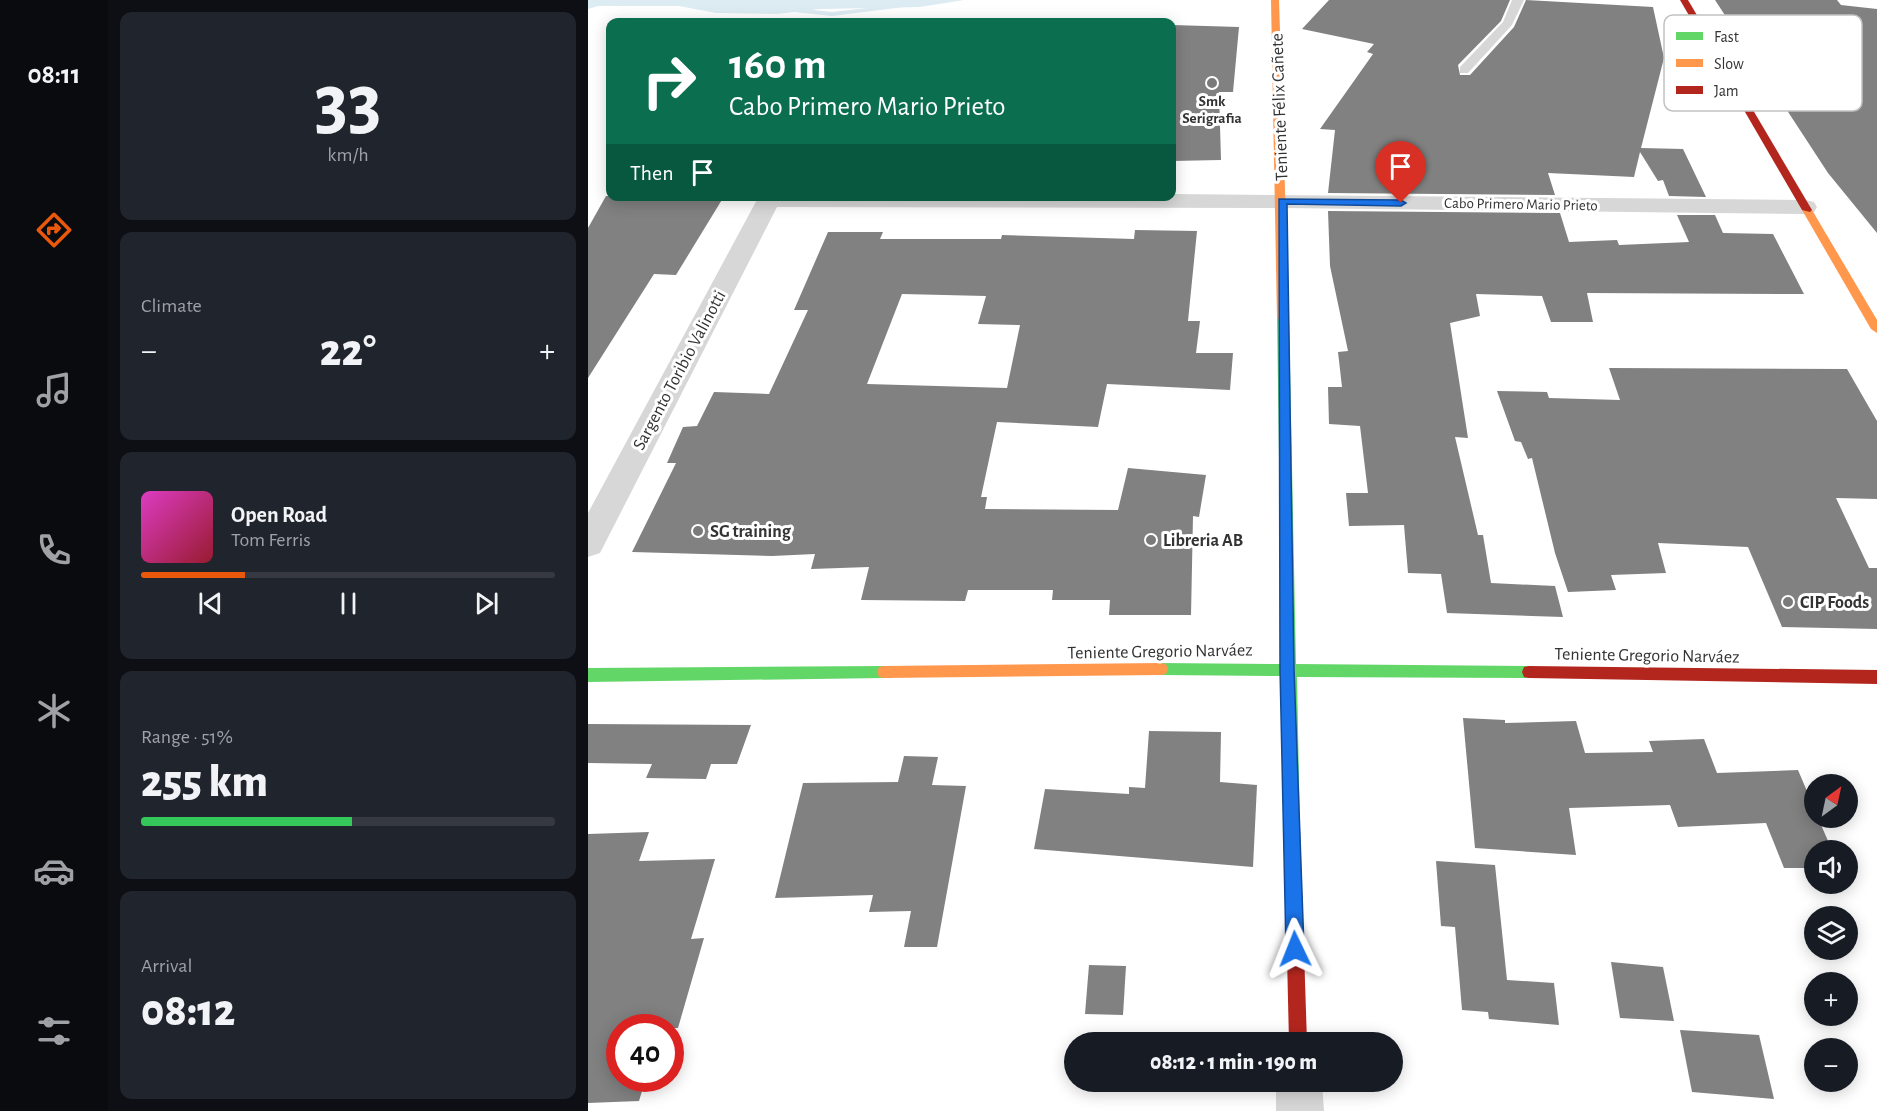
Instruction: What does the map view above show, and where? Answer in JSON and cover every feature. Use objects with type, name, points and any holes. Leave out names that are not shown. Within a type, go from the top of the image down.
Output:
[{"type":"street","name":"Teniente Félix Cañete","points":[[1275,0],[1282,201],[1287,668],[1298,1032]]},
{"type":"street","points":[[1684,0],[1693,15]]},
{"type":"street","points":[[1749,111],[1805,207],[1868,301],[1877,329]]},
{"type":"street","name":"Cabo Primero Mario Prieto","points":[[1176,200],[1805,207]]},
{"type":"street","name":"Sargento Toribio Valinotti","points":[[588,544],[768,201]]},
{"type":"street","name":"Teniente Gregorio Narváez","points":[[588,675],[1287,668],[1877,677]]},
{"type":"street","points":[[1299,1092],[1300,1111]]},
{"type":"lane","points":[[1464,70],[1508,23],[1518,0]]},
{"type":"shaded area","points":[[588,0],[964,0],[920,7],[819,9],[777,14],[716,13],[679,6],[598,6],[588,9]]},
{"type":"building","points":[[1329,0],[1510,0],[1501,21],[1458,65],[1460,75],[1470,75],[1514,27],[1526,0],[1653,7],[1664,58],[1641,148],[1683,149],[1706,197],[1669,196],[1663,180],[1658,181],[1640,152],[1634,177],[1548,173],[1555,195],[1328,193],[1335,130],[1320,129],[1373,54],[1367,52],[1374,44],[1302,29]]},
{"type":"building","points":[[1715,0],[1837,0],[1841,5],[1877,9],[1877,233],[1828,173],[1788,111],[1862,111],[1862,15],[1725,15]]},
{"type":"building","points":[[1176,25],[1239,27],[1233,92],[1219,92],[1221,160],[1176,161]]},
{"type":"building","points":[[606,196],[606,201],[721,201],[676,275],[654,274],[588,378],[588,228]]},
{"type":"building","points":[[1328,211],[1560,213],[1569,242],[1617,240],[1619,245],[1689,242],[1677,215],[1715,215],[1723,233],[1773,234],[1804,294],[1587,293],[1593,322],[1551,322],[1542,296],[1476,294],[1480,316],[1450,323],[1468,438],[1455,437],[1478,535],[1483,535],[1491,583],[1555,586],[1563,617],[1447,613],[1441,574],[1408,573],[1404,525],[1349,526],[1346,493],[1368,493],[1360,426],[1329,424],[1328,387],[1342,387],[1338,352],[1348,351],[1330,266]]},
{"type":"building","points":[[1135,230],[1197,231],[1188,321],[1200,321],[1196,353],[1233,353],[1230,390],[1107,384],[1098,427],[997,422],[981,497],[987,497],[985,509],[1118,510],[1128,468],[1206,475],[1199,517],[1193,516],[1191,615],[1109,615],[1110,600],[1052,600],[1053,590],[968,590],[965,601],[861,600],[869,567],[811,569],[815,554],[772,556],[632,552],[676,463],[667,463],[683,427],[697,426],[714,392],[769,394],[808,310],[794,310],[828,232],[883,232],[880,239],[1001,239],[1002,235],[1134,239]],"holes":[[[902,294],[986,296],[978,324],[1020,325],[1007,388],[867,384]]]},
{"type":"building","points":[[1609,368],[1847,369],[1877,421],[1877,499],[1836,498],[1869,568],[1877,568],[1877,629],[1782,627],[1748,547],[1658,543],[1666,573],[1611,575],[1616,590],[1568,592],[1555,553],[1532,458],[1528,459],[1521,442],[1515,441],[1497,391],[1547,392],[1549,398],[1620,400]]},
{"type":"building","points":[[1463,718],[1505,720],[1505,723],[1576,721],[1585,753],[1653,752],[1649,741],[1704,739],[1717,773],[1798,770],[1804,784],[1804,828],[1822,828],[1828,840],[1804,840],[1804,868],[1784,868],[1766,823],[1678,827],[1670,805],[1569,808],[1576,855],[1475,848]]},
{"type":"building","points":[[588,724],[751,725],[737,764],[711,764],[706,779],[646,778],[652,764],[588,763]]},
{"type":"building","points":[[1149,731],[1221,732],[1220,782],[1257,785],[1253,867],[1034,849],[1045,789],[1129,794],[1129,787],[1145,788]]},
{"type":"building","points":[[904,756],[938,757],[932,785],[966,786],[937,947],[904,947],[911,911],[869,912],[873,895],[775,898],[803,783],[898,782]]},
{"type":"building","points":[[649,832],[639,861],[715,859],[691,939],[704,938],[682,1014],[606,1014],[606,1092],[642,1092],[639,1101],[588,1103],[588,834]]},
{"type":"building","points":[[1436,861],[1495,865],[1507,980],[1554,983],[1559,1025],[1489,1019],[1488,1012],[1462,1010],[1455,927],[1441,926]]},
{"type":"building","points":[[1611,962],[1663,967],[1674,1021],[1620,1018]]},
{"type":"building","points":[[1089,965],[1126,966],[1123,1015],[1085,1014]]},
{"type":"building","points":[[1680,1030],[1759,1035],[1774,1099],[1692,1092]]},
{"type":"waterway","points":[[785,9],[832,14],[902,6]]},
{"type":"traffic: fast","points":[[1283,318],[1292,829]]},
{"type":"traffic: fast","points":[[1161,669],[1529,672]]},
{"type":"traffic: fast","points":[[588,675],[884,672]]},
{"type":"traffic: slow","points":[[1275,0],[1283,318]]},
{"type":"traffic: slow","points":[[1807,210],[1877,329]]},
{"type":"traffic: slow","points":[[884,672],[1161,669]]},
{"type":"traffic: jam","points":[[1684,0],[1693,15]]},
{"type":"traffic: jam","points":[[1749,111],[1807,210]]},
{"type":"traffic: jam","points":[[1529,672],[1877,677]]},
{"type":"traffic: jam","points":[[1292,829],[1298,1032]]},
{"type":"place","name":"Smk Serigrafia","points":[[1212,83]]},
{"type":"place","name":"SG training","points":[[698,531]]},
{"type":"place","name":"Libreria AB","points":[[1151,540]]},
{"type":"place","name":"CIP Foods","points":[[1788,602]]},
{"type":"route","points":[[1295,949],[1287,668],[1282,201],[1401,203]]}]
